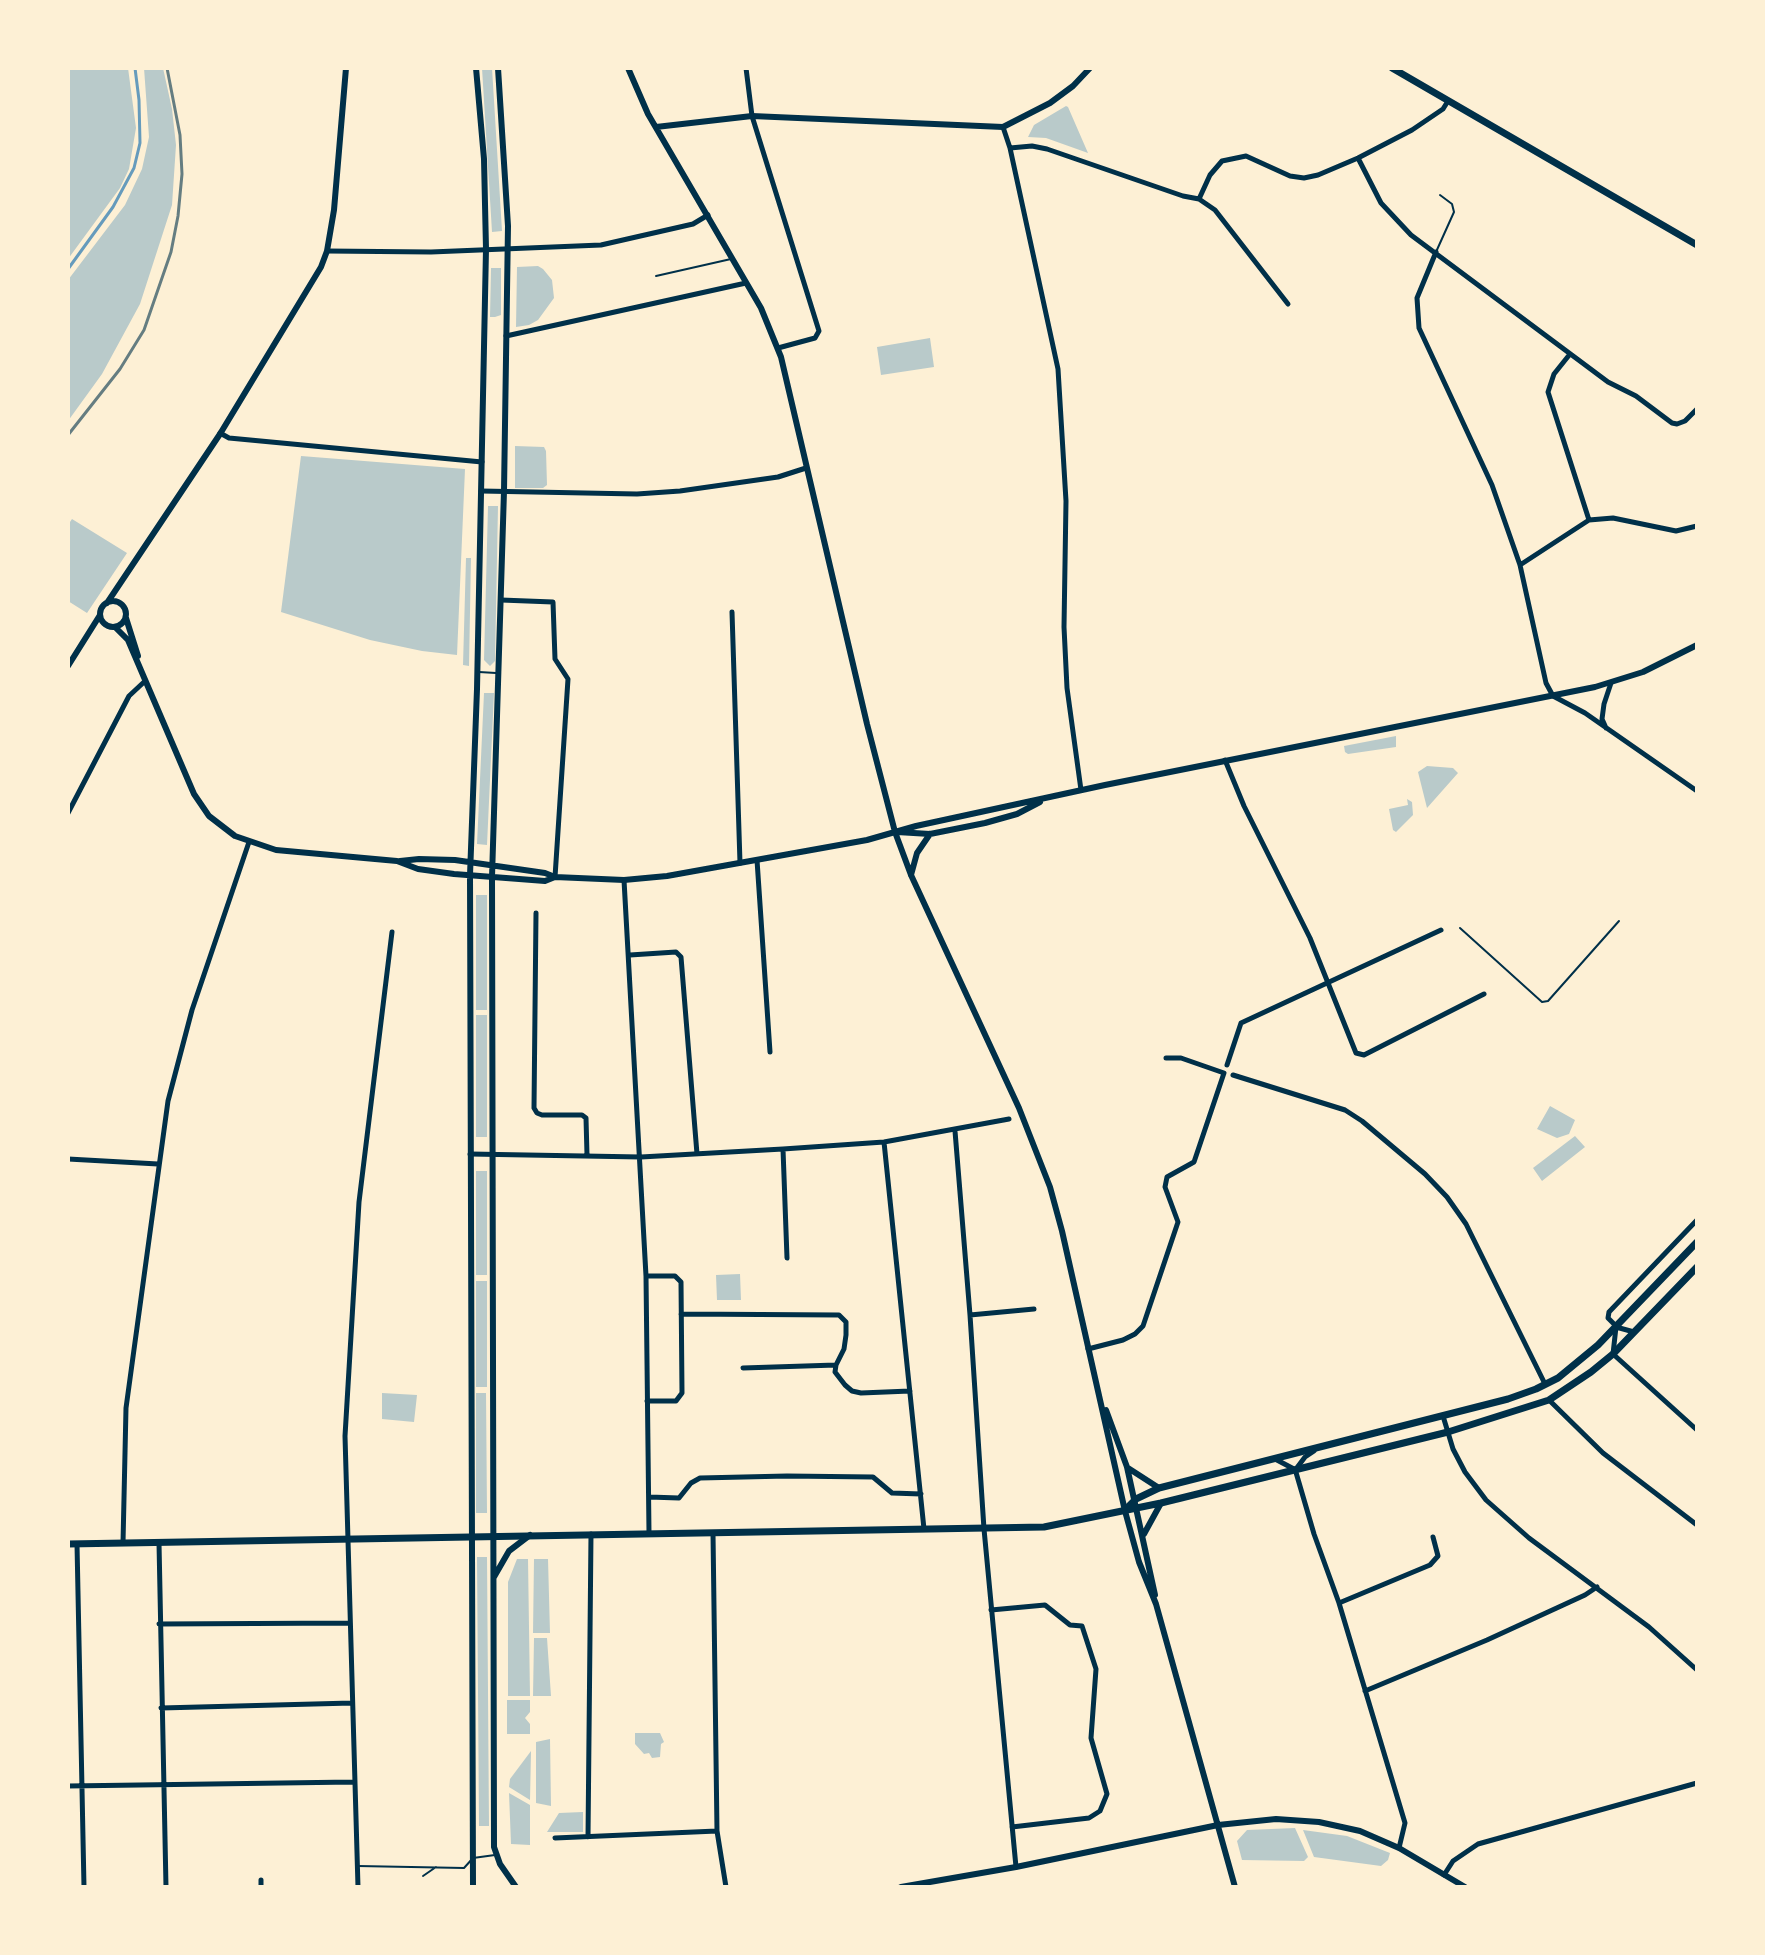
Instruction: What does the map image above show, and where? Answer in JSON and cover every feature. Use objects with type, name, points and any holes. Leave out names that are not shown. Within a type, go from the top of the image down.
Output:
[{"type":"main road","points":[[1392,68],[1697,245]]},
{"type":"main road","points":[[1125,1511],[1136,1499],[1159,1488],[1508,1399],[1545,1384],[1569,1370],[1616,1327],[1697,1242]]},
{"type":"main road","points":[[73,1544],[1044,1527],[1138,1509],[1448,1432],[1549,1400],[1613,1354],[1697,1267]]},
{"type":"street","points":[[68,666],[220,433],[313,283],[327,251],[335,202],[346,68]]},
{"type":"street","points":[[473,1887],[470,863],[478,672],[486,249],[482,133],[476,68]]},
{"type":"street","points":[[498,68],[508,249],[492,877],[492,1581],[496,1855],[516,1887]]},
{"type":"street","points":[[628,68],[656,127],[767,319],[778,348],[895,832],[911,875],[1019,1108],[1050,1187],[1101,1399],[1110,1453],[1139,1562],[1156,1604]]},
{"type":"street","points":[[746,68],[752,116],[819,331],[815,338],[778,348]]},
{"type":"street","points":[[656,127],[752,116],[1003,127],[1050,103],[1090,68]]},
{"type":"street","points":[[1199,199],[1210,175],[1222,161],[1246,156],[1290,176],[1304,178],[1358,158],[1412,130],[1443,109],[1448,101]]},
{"type":"street","points":[[1003,127],[1058,369],[1066,501],[1064,627],[1067,688],[1081,790]]},
{"type":"street","points":[[1010,148],[1032,146],[1047,149],[1199,199],[1215,210],[1288,304]]},
{"type":"street","points":[[1358,158],[1381,203],[1411,235],[1570,354],[1672,423],[1685,421],[1697,409]]},
{"type":"street","points":[[327,251],[601,245],[693,224],[708,215]]},
{"type":"street","points":[[1436,252],[1417,298],[1419,328],[1492,485],[1520,565],[1546,683],[1553,696],[1585,713],[1697,791]]},
{"type":"street","points":[[506,336],[746,283]]},
{"type":"street","points":[[1570,354],[1554,374],[1548,392],[1589,520]]},
{"type":"street","points":[[220,433],[229,438],[482,462]]},
{"type":"street","points":[[481,491],[637,494],[680,491],[778,477],[806,468]]},
{"type":"street","points":[[1520,565],[1589,520],[1613,518],[1676,531],[1697,526]]},
{"type":"street","points":[[501,600],[553,602],[555,659],[568,679],[555,877]]},
{"type":"street","points":[[107,603],[116,602],[125,609],[138,664]]},
{"type":"street","points":[[101,612],[103,621],[115,627],[128,640],[184,775],[202,807],[218,825],[249,842],[276,850],[397,861],[419,859],[470,863],[555,877],[624,880],[667,876],[867,840],[1081,790],[1553,696],[1643,672],[1697,645]]},
{"type":"street","points":[[732,612],[740,863]]},
{"type":"street","points":[[115,627],[126,618]]},
{"type":"street","points":[[84,642],[107,625]]},
{"type":"street","points":[[68,813],[129,696],[144,682]]},
{"type":"street","points":[[1606,728],[1602,719],[1611,683]]},
{"type":"street","points":[[1225,760],[1244,806],[1310,938],[1356,1053],[1364,1055],[1484,994]]},
{"type":"street","points":[[895,832],[930,834],[1017,814],[1051,797]]},
{"type":"street","points":[[911,875],[917,853],[930,834]]},
{"type":"street","points":[[123,1543],[126,1408],[168,1101],[192,1010],[249,842]]},
{"type":"street","points":[[757,860],[770,1052]]},
{"type":"street","points":[[397,861],[418,869],[470,875],[545,881],[555,877]]},
{"type":"street","points":[[624,880],[646,1276],[649,1533]]},
{"type":"street","points":[[536,913],[534,1108],[542,1115],[582,1115],[586,1118],[587,1155]]},
{"type":"street","points":[[1227,1065],[1241,1023],[1441,930]]},
{"type":"street","points":[[358,1887],[345,1436],[359,1202],[392,932]]},
{"type":"street","points":[[630,955],[676,952],[681,957],[697,1154]]},
{"type":"street","points":[[1088,1349],[1123,1340],[1143,1326],[1178,1222],[1165,1187],[1167,1177],[1194,1162],[1224,1073],[1181,1058],[1166,1058]]},
{"type":"street","points":[[1233,1075],[1345,1110],[1425,1174],[1447,1197],[1466,1224],[1545,1384]]},
{"type":"street","points":[[470,1154],[641,1157],[783,1149],[884,1142],[1009,1119]]},
{"type":"street","points":[[955,1131],[984,1529],[1016,1867]]},
{"type":"street","points":[[884,1142],[924,1529]]},
{"type":"street","points":[[783,1149],[787,1258]]},
{"type":"street","points":[[68,1159],[158,1164]]},
{"type":"street","points":[[1634,1332],[1616,1327],[1608,1318],[1609,1312],[1697,1220]]},
{"type":"street","points":[[646,1276],[675,1276],[681,1282],[682,1393],[676,1401],[647,1401]]},
{"type":"street","points":[[970,1315],[1034,1309]]},
{"type":"street","points":[[681,1314],[839,1315],[846,1322],[846,1335],[835,1372],[852,1391],[910,1391]]},
{"type":"street","points":[[1616,1327],[1613,1354],[1697,1430]]},
{"type":"street","points":[[743,1368],[836,1365]]},
{"type":"street","points":[[1101,1399],[1121,1444],[1144,1534],[1156,1604],[1235,1887]]},
{"type":"street","points":[[1549,1400],[1603,1453],[1697,1525]]},
{"type":"street","points":[[1443,1416],[1465,1472],[1486,1500],[1529,1538],[1649,1627],[1697,1670]]},
{"type":"street","points":[[1295,1469],[1321,1446]]},
{"type":"street","points":[[1272,1458],[1295,1469],[1339,1603],[1405,1823],[1399,1848]]},
{"type":"street","points":[[1127,1467],[1159,1488]]},
{"type":"street","points":[[649,1497],[679,1498],[691,1483],[700,1478],[787,1476],[873,1477],[892,1493],[921,1494]]},
{"type":"street","points":[[1144,1534],[1161,1503]]},
{"type":"street","points":[[588,1837],[591,1533]]},
{"type":"street","points":[[713,1533],[717,1831],[726,1887]]},
{"type":"street","points":[[492,1581],[509,1551],[531,1534]]},
{"type":"street","points":[[1339,1603],[1430,1565],[1438,1556],[1433,1537]]},
{"type":"street","points":[[159,1543],[166,1887]]},
{"type":"street","points":[[73,1544],[84,1887]]},
{"type":"street","points":[[1365,1691],[1487,1640],[1597,1587]]},
{"type":"street","points":[[991,1610],[1045,1605],[1070,1625],[1082,1626],[1096,1669],[1091,1738],[1107,1794],[1100,1811],[1089,1818],[1012,1827]]},
{"type":"street","points":[[159,1624],[350,1623]]},
{"type":"street","points":[[161,1708],[352,1703]]},
{"type":"street","points":[[68,1786],[353,1782]]},
{"type":"street","points":[[1444,1875],[1453,1861],[1478,1844],[1697,1783]]},
{"type":"street","points":[[901,1887],[1016,1867],[1218,1825],[1276,1819],[1319,1822],[1360,1831],[1399,1848],[1465,1887]]},
{"type":"street","points":[[555,1838],[717,1831]]},
{"type":"lane","points":[[1436,252],[1454,212],[1452,204],[1440,195]]},
{"type":"lane","points":[[656,276],[732,259]]},
{"type":"lane","points":[[478,672],[499,673]]},
{"type":"lane","points":[[1460,928],[1542,1002],[1548,1001],[1619,921]]},
{"type":"lane","points":[[356,1866],[464,1868],[473,1858],[496,1855]]},
{"type":"lane","points":[[423,1876],[437,1867]]},
{"type":"lane","points":[[453,1872],[457,1868]]},
{"type":"shaded area","points":[[68,68],[128,68],[136,128],[129,169],[120,188],[68,259]]},
{"type":"shaded area","points":[[144,68],[163,68],[172,109],[176,145],[172,205],[140,304],[102,374],[68,421],[68,280],[125,205],[142,169],[149,137]]},
{"type":"shaded area","points":[[482,68],[492,68],[502,231],[492,232]]},
{"type":"shaded area","points":[[1066,106],[1088,153],[1046,138],[1028,137],[1034,125]]},
{"type":"shaded area","points":[[538,266],[552,280],[554,298],[538,320],[516,327],[517,267]]},
{"type":"shaded area","points":[[491,268],[501,268],[501,315],[495,317],[490,317]]},
{"type":"shaded area","points":[[930,338],[934,367],[881,375],[877,347]]},
{"type":"shaded area","points":[[515,446],[544,447],[547,485],[543,488],[515,488]]},
{"type":"shaded area","points":[[301,456],[465,469],[457,655],[370,640],[281,612]]},
{"type":"shaded area","points":[[488,506],[498,506],[495,661],[490,666],[484,660]]},
{"type":"shaded area","points":[[72,519],[127,553],[87,613],[68,601],[68,525]]},
{"type":"shaded area","points":[[466,558],[471,558],[469,666],[463,665]]},
{"type":"shaded area","points":[[484,693],[494,693],[487,845],[477,844]]},
{"type":"shaded area","points":[[1396,736],[1396,747],[1345,752],[1344,746]]},
{"type":"shaded area","points":[[1427,766],[1453,768],[1458,773],[1427,808],[1418,772]]},
{"type":"shaded area","points":[[1407,799],[1412,802],[1413,815],[1396,832],[1389,809],[1408,805]]},
{"type":"shaded area","points":[[476,895],[487,895],[487,1010],[476,1010]]},
{"type":"shaded area","points":[[476,1015],[487,1015],[487,1137],[476,1137]]},
{"type":"shaded area","points":[[1550,1106],[1575,1120],[1569,1134],[1557,1138],[1537,1129]]},
{"type":"shaded area","points":[[1575,1136],[1585,1147],[1542,1181],[1533,1168]]},
{"type":"shaded area","points":[[476,1171],[487,1171],[487,1275],[476,1275]]},
{"type":"shaded area","points":[[740,1274],[741,1300],[717,1300],[716,1275]]},
{"type":"shaded area","points":[[476,1281],[487,1281],[487,1387],[476,1387]]},
{"type":"shaded area","points":[[382,1393],[417,1395],[414,1422],[382,1419]]},
{"type":"shaded area","points":[[476,1393],[486,1393],[487,1513],[476,1513]]},
{"type":"shaded area","points":[[477,1557],[487,1557],[489,1826],[479,1826]]},
{"type":"shaded area","points":[[517,1559],[528,1559],[530,1696],[508,1696],[508,1582]]},
{"type":"shaded area","points":[[534,1559],[548,1559],[550,1633],[533,1633]]},
{"type":"shaded area","points":[[534,1638],[547,1638],[551,1696],[533,1696]]},
{"type":"shaded area","points":[[507,1700],[530,1700],[530,1712],[525,1718],[530,1724],[530,1734],[507,1734]]},
{"type":"shaded area","points":[[635,1733],[660,1733],[664,1742],[660,1757],[652,1758],[649,1753],[644,1754],[635,1744]]},
{"type":"shaded area","points":[[550,1739],[551,1806],[536,1803],[536,1742]]},
{"type":"shaded area","points":[[531,1751],[530,1800],[509,1787],[510,1779]]},
{"type":"shaded area","points":[[509,1793],[530,1805],[530,1845],[511,1844]]},
{"type":"shaded area","points":[[583,1812],[583,1832],[547,1832],[559,1813]]},
{"type":"shaded area","points":[[1295,1828],[1308,1857],[1304,1861],[1242,1860],[1237,1841],[1247,1830]]},
{"type":"shaded area","points":[[1303,1830],[1347,1836],[1390,1853],[1388,1860],[1381,1866],[1314,1857]]},
{"type":"waterway","points":[[68,269],[113,207],[134,168],[140,143],[135,68]]},
{"type":"railway","points":[[68,435],[120,369],[144,330],[171,252],[182,174],[180,135],[167,68]]}]
